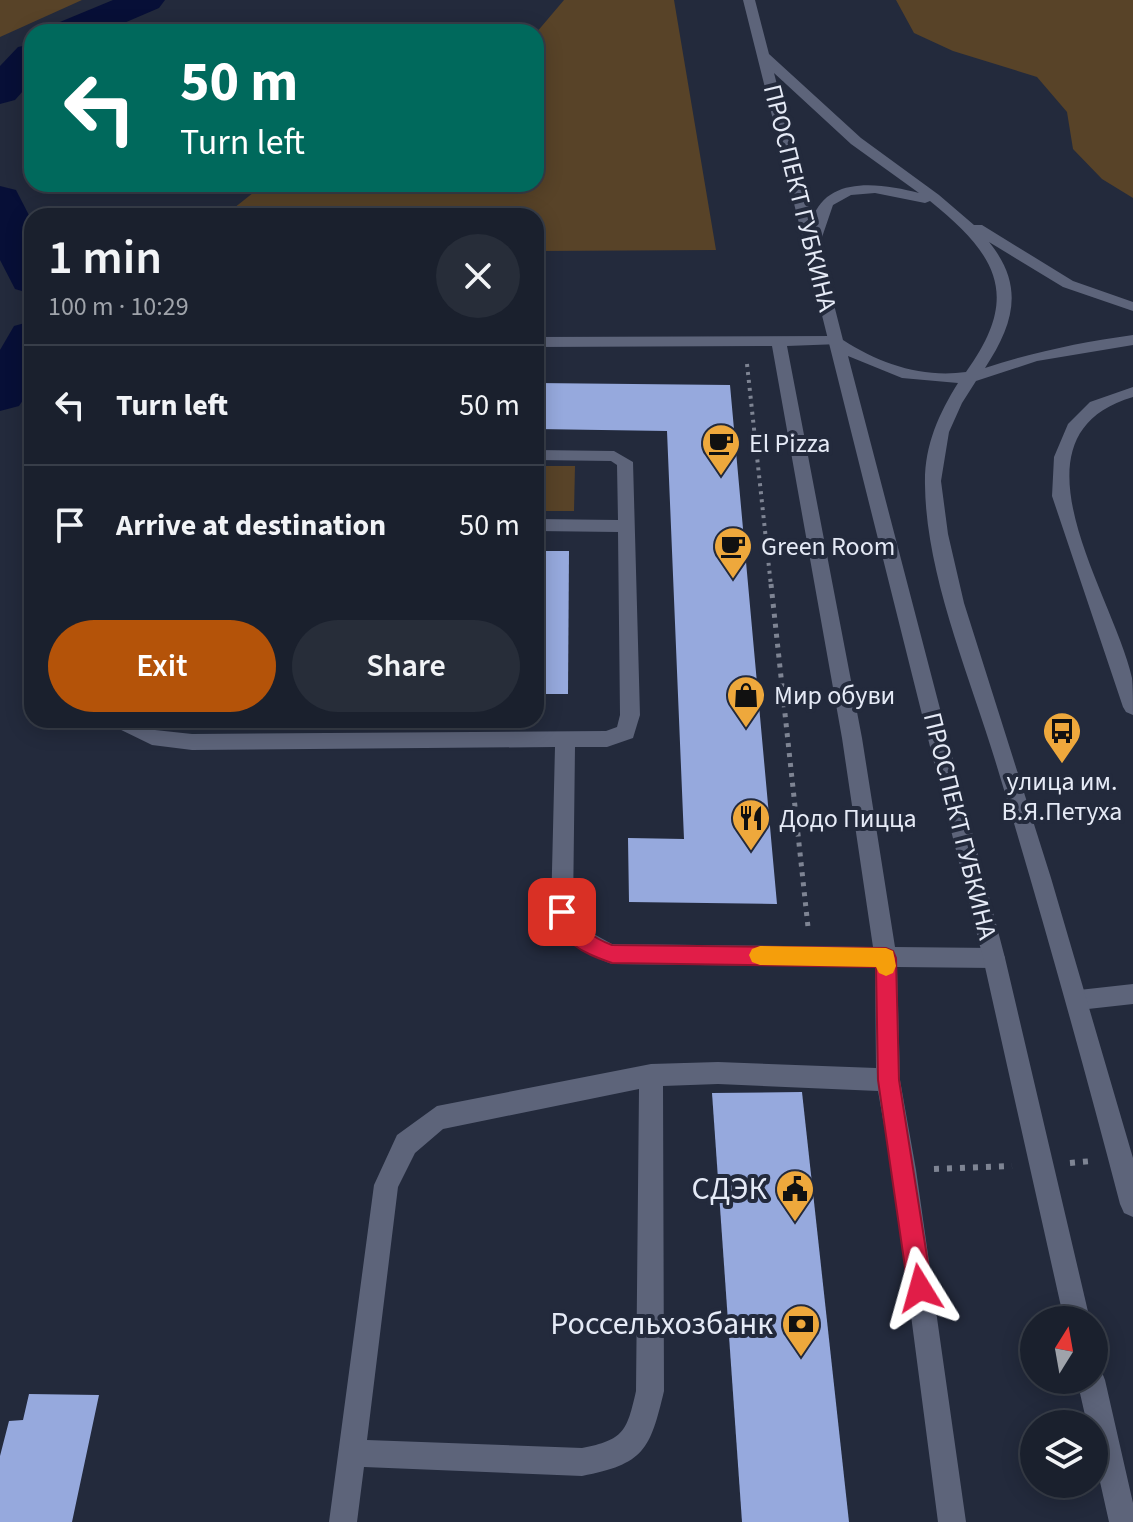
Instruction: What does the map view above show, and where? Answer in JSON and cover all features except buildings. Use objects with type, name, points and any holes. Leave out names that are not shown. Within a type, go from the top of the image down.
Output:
[{"type":"main road","points":[[749,0],[765,57]]},
{"type":"main road","name":"ПРОСПЕКТ ГУБКИНА","points":[[765,57],[821,112],[965,221],[997,263],[1003,281],[1005,311],[1001,331],[944,422],[932,474],[938,524],[969,640],[1079,1000],[1133,1204]]},
{"type":"main road","name":"ПРОСПЕКТ ГУБКИНА","points":[[765,57],[994,958],[1074,1306]]},
{"type":"main road","points":[[814,250],[822,211],[829,202],[843,194],[881,191],[914,196],[940,205]]},
{"type":"main road","points":[[965,221],[1068,284],[1133,307]]},
{"type":"main road","points":[[544,342],[835,341],[860,359],[898,372],[931,377],[971,377],[1031,358],[1133,340]]},
{"type":"main road","points":[[779,342],[852,738],[886,958],[888,1080],[904,1170],[952,1522]]},
{"type":"main road","points":[[1133,392],[1112,397],[1072,427],[1060,469],[1060,496],[1133,707]]},
{"type":"main road","points":[[134,728],[152,737],[192,742],[607,739],[626,732],[630,715],[625,462],[614,456],[544,455]]},
{"type":"main road","points":[[544,525],[627,526]]},
{"type":"main road","points":[[565,738],[562,912],[572,933],[589,946],[612,954],[994,958]]},
{"type":"main road","points":[[1079,1000],[1133,994]]},
{"type":"main road","points":[[343,1522],[386,1185],[406,1144],[437,1118],[651,1075],[718,1073],[888,1080]]},
{"type":"main road","points":[[352,1453],[582,1462],[617,1456],[640,1433],[650,1391],[651,1075]]},
{"type":"main road","points":[[1094,1394],[1123,1522]]},
{"type":"path","points":[[744,342],[811,956]]},
{"type":"shaded area","points":[[0,0],[82,0],[24,24],[0,37]]},
{"type":"shaded area","points":[[564,0],[674,0],[716,250],[544,251],[544,208],[234,208],[254,192],[544,192],[544,24]]},
{"type":"shaded area","points":[[896,0],[1133,0],[1133,198],[1102,179],[1073,149],[1067,112],[1037,77],[953,51],[914,33]]},
{"type":"shaded area","points":[[544,466],[575,466],[574,511],[544,511]]},
{"type":"waterway","points":[[88,24],[146,0]]},
{"type":"waterway","points":[[0,91],[24,65]]},
{"type":"waterway","points":[[0,200],[24,259]]},
{"type":"waterway","points":[[0,394],[24,354]]},
{"type":"slow traffic","points":[[760,955],[886,958],[886,966]]},
{"type":"place","name":"El Pizza","points":[[721,477]]},
{"type":"place","name":"Green Room","points":[[733,580]]},
{"type":"place","name":"Мир обуви","points":[[746,729]]},
{"type":"place","name":"улица им. В.Я.Петуха","points":[[1062,765]]},
{"type":"place","name":"Додо Пицца","points":[[751,852]]},
{"type":"place","name":"СДЭК","points":[[795,1223]]},
{"type":"place","name":"Россельхозбанк","points":[[801,1358]]},
{"type":"route","points":[[562,912],[572,933],[589,946],[612,954],[886,958],[888,1080],[920,1288]]}]
